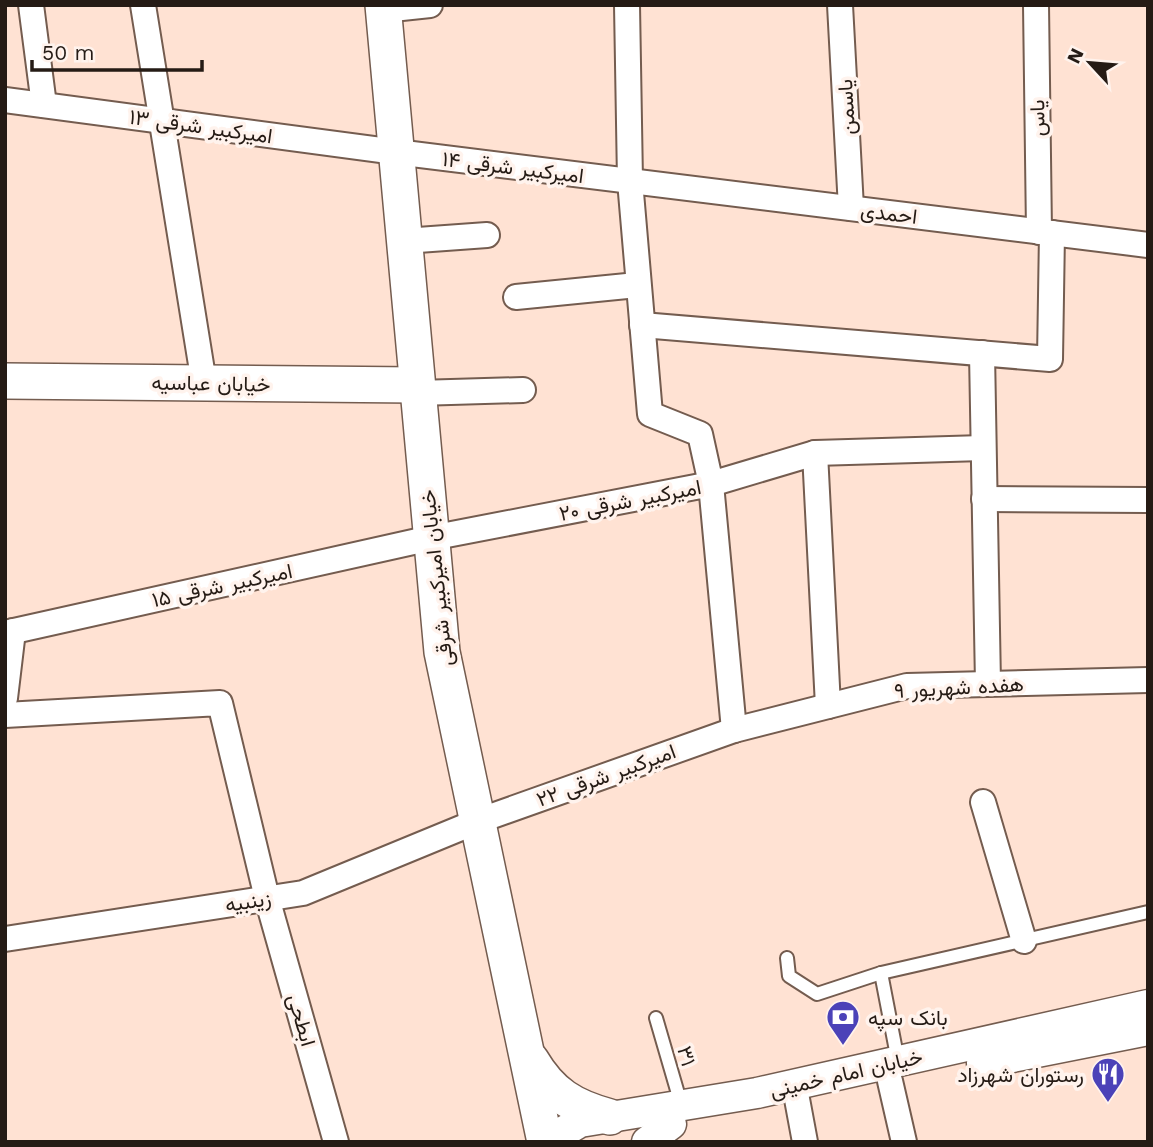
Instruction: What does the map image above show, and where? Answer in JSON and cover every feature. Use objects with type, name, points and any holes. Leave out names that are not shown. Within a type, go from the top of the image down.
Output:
[{"type":"main road","name":"خیابان امیرکبیر شرقی","points":[[383,8],[442,652],[546,1142]]},
{"type":"main road","name":"خیابان عباسیه","points":[[5,381],[417,389]]},
{"type":"main road","points":[[528,1055],[555,1093],[578,1107],[599,1129]]},
{"type":"street","points":[[31,5],[44,105]]},
{"type":"street","points":[[143,5],[204,383]]},
{"type":"street","points":[[383,8],[430,5]]},
{"type":"street","points":[[627,5],[630,181],[650,414],[700,434],[711,484],[815,453],[983,448]]},
{"type":"street","name":"یاسمن","points":[[840,5],[851,208]]},
{"type":"street","name":"یاس","points":[[982,353],[1050,359],[1036,5]]},
{"type":"street","name":"امیرکبیر شرقی ۱۳","points":[[5,100],[396,152]]},
{"type":"street","name":"امیرکبیر شرقی ۱۴","points":[[396,152],[630,181]]},
{"type":"street","name":"احمدی","points":[[630,181],[1148,245]]},
{"type":"street","points":[[404,242],[487,235]]},
{"type":"street","points":[[516,297],[637,285]]},
{"type":"street","points":[[642,325],[982,353],[988,684]]},
{"type":"street","points":[[417,389],[523,390]]},
{"type":"street","points":[[815,453],[828,706]]},
{"type":"street","name":"امیرکبیر شرقی ۲۰","points":[[431,538],[711,484],[734,730]]},
{"type":"street","points":[[984,499],[1148,500]]},
{"type":"street","name":"امیرکبیر شرقی ۱۵","points":[[9,632],[431,538]]},
{"type":"street","points":[[5,698],[9,632]]},
{"type":"street","name":"هفده شهریور ۹","points":[[734,730],[907,686],[1148,680]]},
{"type":"street","name":"ابطحی","points":[[5,715],[220,703],[267,898],[336,1142]]},
{"type":"street","name":"امیرکبیر شرقی ۲۲","points":[[478,821],[734,730]]},
{"type":"street","points":[[984,802],[1024,941]]},
{"type":"street","name":"زینبیه","points":[[5,939],[303,893],[478,821]]},
{"type":"street","name":"خیابان امام خمینی","points":[[676,1114],[797,1099],[1148,1005]]},
{"type":"street","name":"خیابان امام خمینی","points":[[546,1142],[580,1122],[599,1129],[676,1114],[757,1093],[1148,1030]]},
{"type":"street","points":[[894,1071],[904,1142]]},
{"type":"street","points":[[797,1099],[805,1142]]},
{"type":"street","points":[[647,1142],[676,1114]]},
{"type":"lane","points":[[787,958],[789,976],[817,994],[881,973],[1148,912]]},
{"type":"lane","points":[[881,973],[894,1071]]},
{"type":"lane","name":"۳۱","points":[[656,1018],[676,1114]]},
{"type":"place","name":"بانک سپه","points":[[843,1047]]},
{"type":"place","name":"رستوران شهرزاد","points":[[1108,1104]]}]
